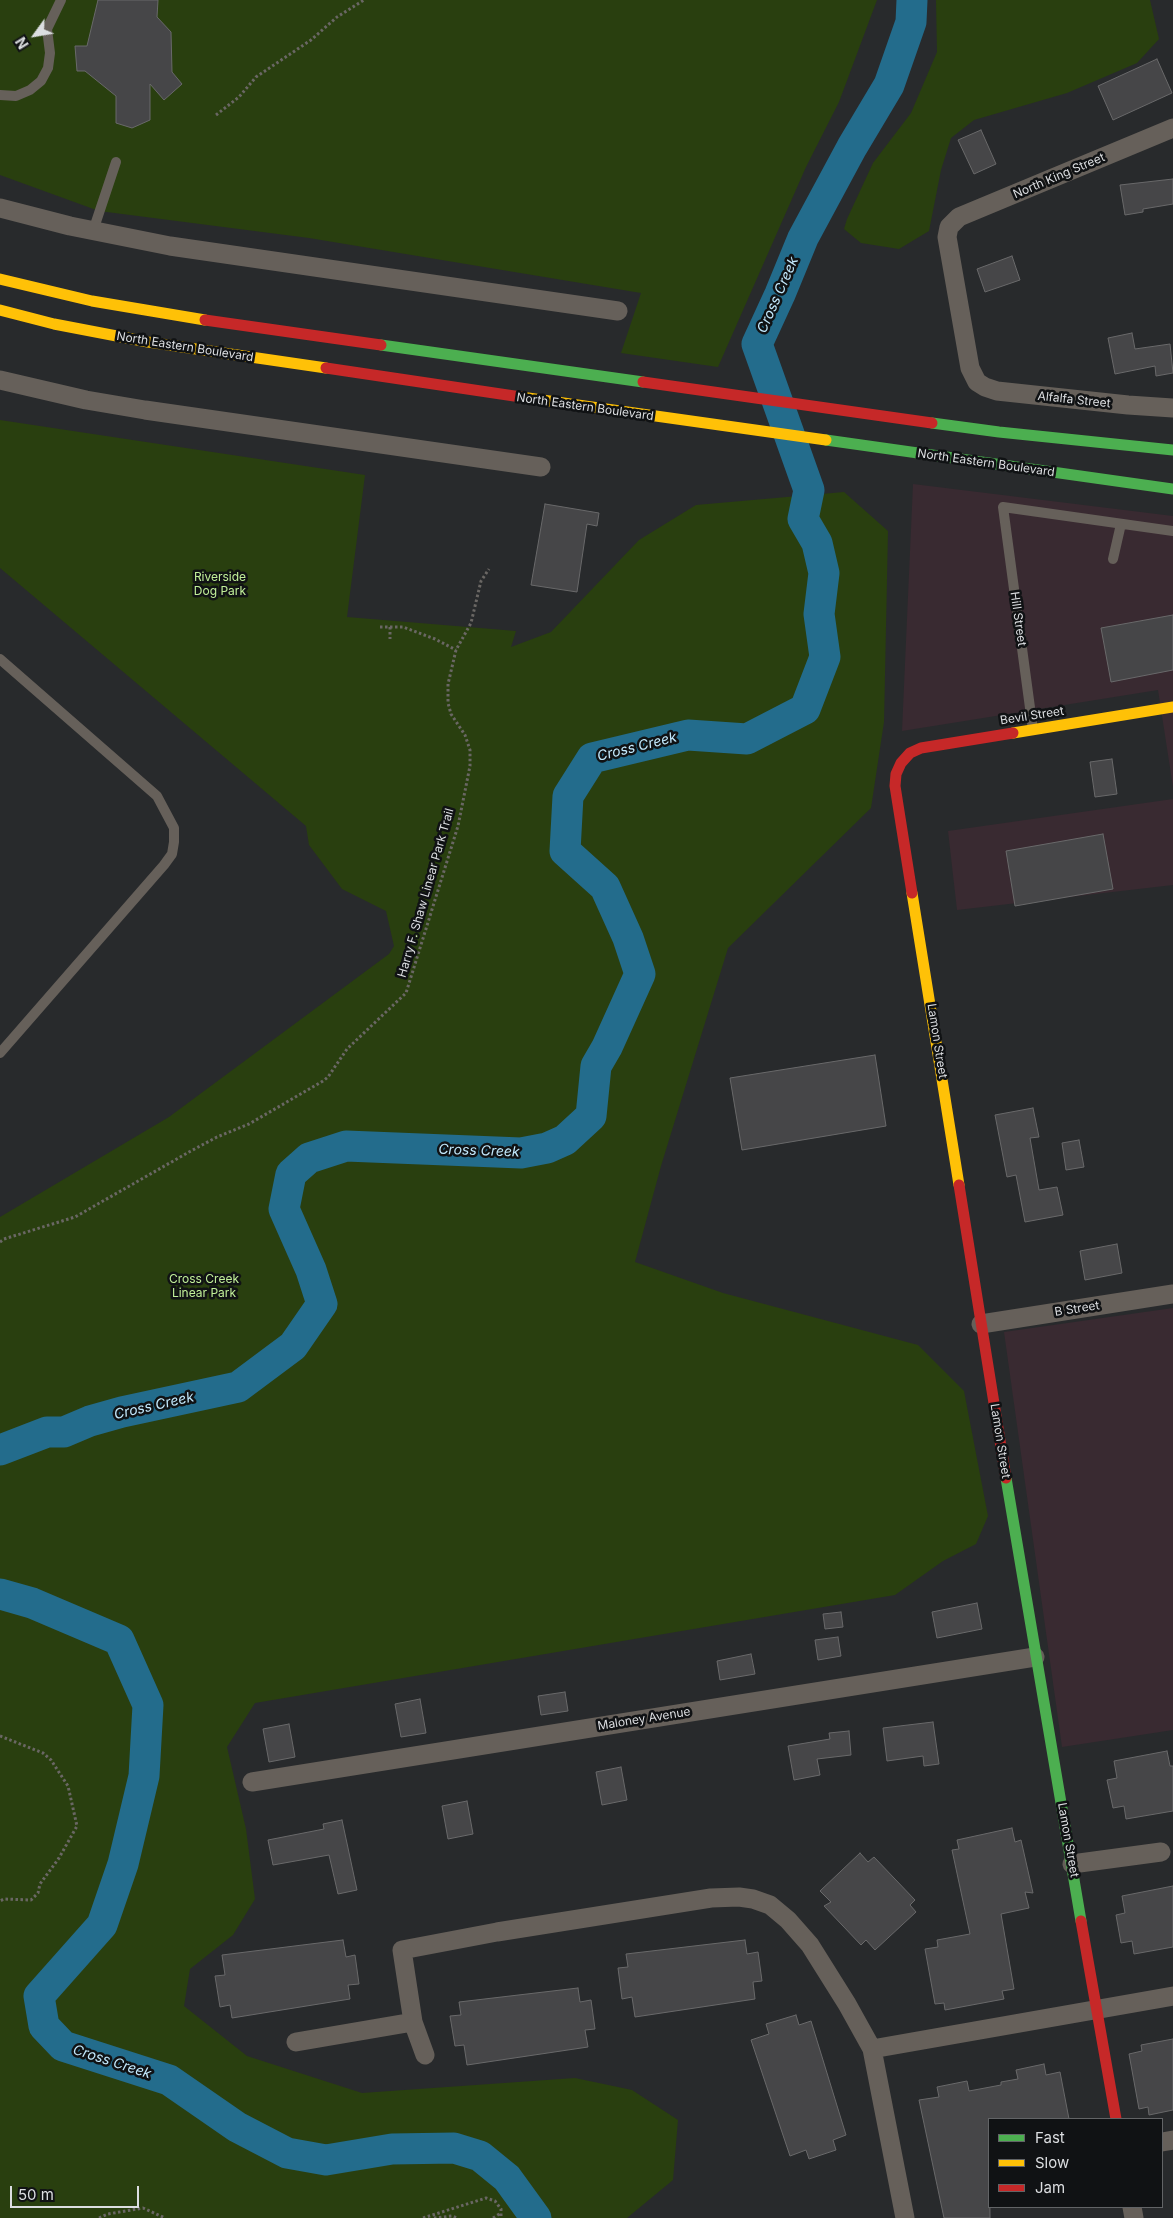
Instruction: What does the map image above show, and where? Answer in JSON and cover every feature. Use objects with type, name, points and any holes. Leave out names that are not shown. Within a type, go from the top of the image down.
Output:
[{"type":"main road","points":[[0,279],[48,291],[156,312],[998,432],[1173,450]]},
{"type":"main road","name":"North Eastern Boulevard","points":[[0,310],[54,324],[148,342],[644,415],[1173,489]]},
{"type":"main road","name":"Bevil Street","points":[[902,763],[910,753],[921,748],[1173,707]]},
{"type":"main road","name":"Lamon Street","points":[[902,763],[896,774],[895,786],[1035,1657],[1116,2118]]},
{"type":"street","name":"North King Street","points":[[977,382],[970,368],[950,259],[947,237],[949,227],[959,217],[1173,128]]},
{"type":"street","points":[[0,208],[93,231],[170,246],[618,310]]},
{"type":"street","points":[[0,380],[86,400],[145,410],[541,467]]},
{"type":"street","name":"Alfalfa Street","points":[[977,382],[985,388],[997,391],[1173,408]]},
{"type":"street","name":"B Street","points":[[981,1324],[1173,1294]]},
{"type":"street","name":"Maloney Avenue","points":[[252,1782],[1035,1657]]},
{"type":"street","points":[[1072,1864],[1161,1852]]},
{"type":"street","points":[[425,2055],[413,2022],[402,1950],[497,1932],[711,1898],[739,1897],[753,1899],[770,1905],[788,1920],[810,1945],[847,2004],[872,2049],[905,2218]]},
{"type":"street","points":[[872,2049],[1097,2011],[1173,1996]]},
{"type":"street","points":[[296,2042],[413,2022]]},
{"type":"lane","points":[[0,96],[16,96],[30,90],[41,81],[48,68],[50,53],[47,29],[61,0]]},
{"type":"lane","points":[[93,231],[116,162]]},
{"type":"lane","name":"Hill Street","points":[[1033,730],[1003,507],[1121,524]]},
{"type":"lane","points":[[1113,559],[1121,524],[1173,531]]},
{"type":"lane","points":[[0,659],[157,796],[174,828],[174,842],[172,854],[164,866],[0,1054]]},
{"type":"path","points":[[216,115],[239,98],[256,77],[311,40],[337,17],[364,0]]},
{"type":"path","name":"Harry F. Shaw Linear Park Trail","points":[[0,1242],[4,1239],[74,1217],[189,1152],[243,1126],[328,1077],[347,1049],[406,993],[458,826],[470,766],[470,750],[465,735],[451,714],[448,703],[448,684],[456,650],[471,623],[481,581],[489,569]]},
{"type":"path","points":[[380,627],[402,627],[435,639],[456,650]]},
{"type":"path","points":[[390,627],[390,639]]},
{"type":"path","points":[[0,1736],[43,1753],[51,1760],[68,1786],[77,1826],[59,1858],[40,1884],[38,1894],[31,1900],[4,1898],[0,1901]]},
{"type":"path","points":[[423,2218],[486,2198],[495,2201],[501,2212],[501,2218]]},
{"type":"path","points":[[99,2218],[108,2214],[143,2208],[165,2218]]},
{"type":"path","points":[[493,2218],[501,2212]]},
{"type":"path","points":[[434,2218],[452,2216],[457,2218]]},
{"type":"shaded area","points":[[913,484],[1173,516],[1173,787],[1158,690],[902,731]]},
{"type":"shaded area","points":[[1173,799],[1173,885],[957,910],[948,831]]},
{"type":"shaded area","points":[[1173,1308],[1173,1730],[1062,1747],[1004,1332]]},
{"type":"green space","points":[[0,0],[877,0],[839,102],[806,167],[718,367],[621,353],[641,293],[309,238],[99,211],[0,175]]},
{"type":"green space","points":[[936,0],[1150,0],[1159,39],[1137,63],[1067,93],[974,120],[951,138],[941,170],[929,231],[899,249],[861,243],[844,229],[847,219],[873,163],[911,113],[937,52]]},
{"type":"green space","points":[[0,420],[365,475],[347,617],[516,631],[511,647],[551,632],[639,540],[696,505],[844,492],[888,531],[884,722],[871,808],[728,948],[661,1166],[635,1262],[723,1293],[918,1345],[964,1391],[988,1516],[976,1544],[943,1561],[895,1595],[255,1703],[227,1747],[246,1829],[255,1899],[233,1935],[190,1969],[184,2006],[247,2056],[362,2093],[575,2078],[632,2090],[678,2120],[673,2180],[627,2218],[0,2218],[0,1217],[169,1117],[389,954],[394,946],[386,911],[342,889],[309,845],[306,826],[0,568]]},
{"type":"building","points":[[98,0],[158,0],[157,17],[171,32],[172,72],[182,84],[164,100],[150,84],[150,120],[132,128],[116,123],[116,96],[85,71],[77,71],[75,46],[87,46]]},
{"type":"building","points":[[1157,59],[1172,93],[1113,120],[1098,86]]},
{"type":"building","points":[[981,130],[996,164],[974,174],[958,140]]},
{"type":"building","points":[[1173,179],[1173,204],[1143,209],[1143,212],[1125,215],[1120,185]]},
{"type":"building","points":[[1012,256],[1020,280],[985,292],[977,269]]},
{"type":"building","points":[[1132,333],[1135,349],[1170,344],[1173,373],[1156,376],[1155,366],[1115,374],[1108,338]]},
{"type":"building","points":[[545,504],[599,513],[597,526],[587,524],[577,592],[531,585]]},
{"type":"building","points":[[1173,615],[1173,670],[1111,682],[1101,628]]},
{"type":"building","points":[[1112,759],[1117,794],[1095,797],[1090,762]]},
{"type":"building","points":[[1103,834],[1113,889],[1015,906],[1006,851]]},
{"type":"building","points":[[875,1055],[886,1126],[742,1150],[730,1078]]},
{"type":"building","points":[[1033,1108],[1039,1137],[1030,1138],[1039,1190],[1057,1187],[1063,1215],[1025,1222],[1016,1175],[1007,1177],[995,1115]]},
{"type":"building","points":[[1079,1140],[1084,1167],[1066,1170],[1062,1143]]},
{"type":"building","points":[[1117,1244],[1122,1273],[1085,1280],[1080,1251]]},
{"type":"building","points":[[977,1603],[982,1629],[937,1638],[932,1612]]},
{"type":"building","points":[[841,1612],[843,1627],[825,1629],[823,1614]]},
{"type":"building","points":[[838,1637],[841,1656],[818,1660],[815,1640]]},
{"type":"building","points":[[751,1654],[755,1674],[720,1680],[717,1661]]},
{"type":"building","points":[[565,1692],[568,1711],[541,1715],[538,1696]]},
{"type":"building","points":[[420,1699],[426,1733],[401,1737],[395,1704]]},
{"type":"building","points":[[933,1722],[939,1764],[924,1766],[923,1756],[887,1761],[883,1728]]},
{"type":"building","points":[[289,1724],[295,1757],[269,1762],[263,1729]]},
{"type":"building","points":[[849,1731],[851,1755],[817,1759],[820,1775],[794,1780],[788,1746],[830,1739],[829,1733]]},
{"type":"building","points":[[1167,1751],[1170,1766],[1173,1766],[1173,1811],[1126,1819],[1124,1806],[1113,1808],[1107,1780],[1117,1778],[1114,1761]]},
{"type":"building","points":[[621,1767],[627,1800],[602,1805],[596,1772]]},
{"type":"building","points":[[467,1801],[473,1834],[448,1839],[442,1806]]},
{"type":"building","points":[[342,1820],[357,1890],[338,1894],[329,1855],[273,1865],[268,1840],[324,1829],[323,1824]]},
{"type":"building","points":[[1012,1828],[1015,1842],[1021,1840],[1033,1893],[1025,1892],[1029,1908],[1001,1914],[1014,1989],[1002,1991],[1004,1999],[945,2010],[944,2003],[935,2004],[925,1949],[938,1947],[937,1940],[970,1934],[952,1850],[959,1849],[957,1840]]},
{"type":"building","points":[[860,1853],[868,1862],[874,1857],[915,1900],[910,1905],[916,1912],[875,1950],[866,1940],[861,1945],[824,1906],[831,1902],[820,1891]]},
{"type":"building","points":[[1173,1886],[1173,1947],[1134,1954],[1132,1941],[1121,1943],[1116,1915],[1125,1913],[1122,1896]]},
{"type":"building","points":[[343,1940],[346,1957],[355,1955],[359,1984],[348,1985],[350,1999],[232,2018],[230,2005],[220,2007],[215,1976],[225,1975],[222,1955]]},
{"type":"building","points":[[745,1940],[747,1954],[758,1952],[762,1981],[753,1982],[755,1999],[635,2017],[632,1997],[622,1999],[618,1968],[628,1967],[626,1954]]},
{"type":"building","points":[[578,1988],[580,2002],[591,2000],[595,2029],[585,2030],[588,2047],[467,2065],[464,2045],[455,2046],[450,2016],[461,2015],[459,2002]]},
{"type":"building","points":[[796,2015],[799,2025],[811,2021],[846,2135],[833,2140],[836,2150],[809,2159],[806,2150],[790,2156],[751,2040],[769,2034],[766,2024]]},
{"type":"building","points":[[1173,2039],[1173,2110],[1149,2115],[1148,2107],[1139,2109],[1129,2054],[1142,2051],[1141,2045]]},
{"type":"building","points":[[1044,2064],[1046,2075],[1060,2072],[1069,2118],[988,2118],[988,2208],[990,2208],[990,2218],[944,2218],[919,2100],[939,2097],[937,2087],[967,2081],[969,2091],[1001,2085],[1001,2082],[1018,2079],[1016,2070]]},
{"type":"waterway","name":"Cross Creek","points":[[0,1450],[47,1432],[64,1432],[90,1421],[122,1412],[238,1387],[293,1346],[322,1304],[311,1270],[284,1209],[291,1174],[309,1158],[346,1146],[521,1153],[547,1148],[565,1140],[591,1116],[596,1066],[607,1047],[640,974],[628,938],[605,887],[565,851],[568,796],[592,758],[688,735],[747,739],[805,709],[825,657],[819,614],[824,573],[817,543],[803,519],[809,490],[757,344],[803,238],[852,147],[889,85],[911,22],[912,0]]},
{"type":"waterway","name":"Cross Creek","points":[[0,1594],[32,1603],[119,1640],[148,1705],[144,1776],[123,1864],[102,1925],[39,1996],[44,2026],[63,2046],[169,2080],[237,2127],[287,2153],[326,2160],[392,2149],[454,2148],[480,2156],[507,2178],[536,2218]]},
{"type":"traffic: fast","points":[[381,345],[643,382]]},
{"type":"traffic: fast","points":[[932,423],[1173,450]]},
{"type":"traffic: fast","points":[[826,440],[1173,489]]},
{"type":"traffic: fast","points":[[1006,1478],[1081,1921]]},
{"type":"traffic: slow","points":[[0,279],[92,301],[205,320]]},
{"type":"traffic: slow","points":[[0,310],[54,324],[148,342],[326,368]]},
{"type":"traffic: slow","points":[[521,397],[826,440]]},
{"type":"traffic: slow","points":[[1013,733],[1173,707]]},
{"type":"traffic: slow","points":[[912,893],[959,1185]]},
{"type":"traffic: jam","points":[[205,320],[381,345]]},
{"type":"traffic: jam","points":[[326,368],[521,397]]},
{"type":"traffic: jam","points":[[643,382],[932,423]]},
{"type":"traffic: jam","points":[[912,893],[895,786],[896,774],[901,763],[910,753],[921,748],[1013,733]]},
{"type":"traffic: jam","points":[[959,1185],[1006,1478]]},
{"type":"traffic: jam","points":[[1081,1921],[1116,2118]]},
{"type":"park label","name":"Riverside Dog Park","points":[[220,584]]},
{"type":"park label","name":"Cross Creek Linear Park","points":[[204,1286]]}]
